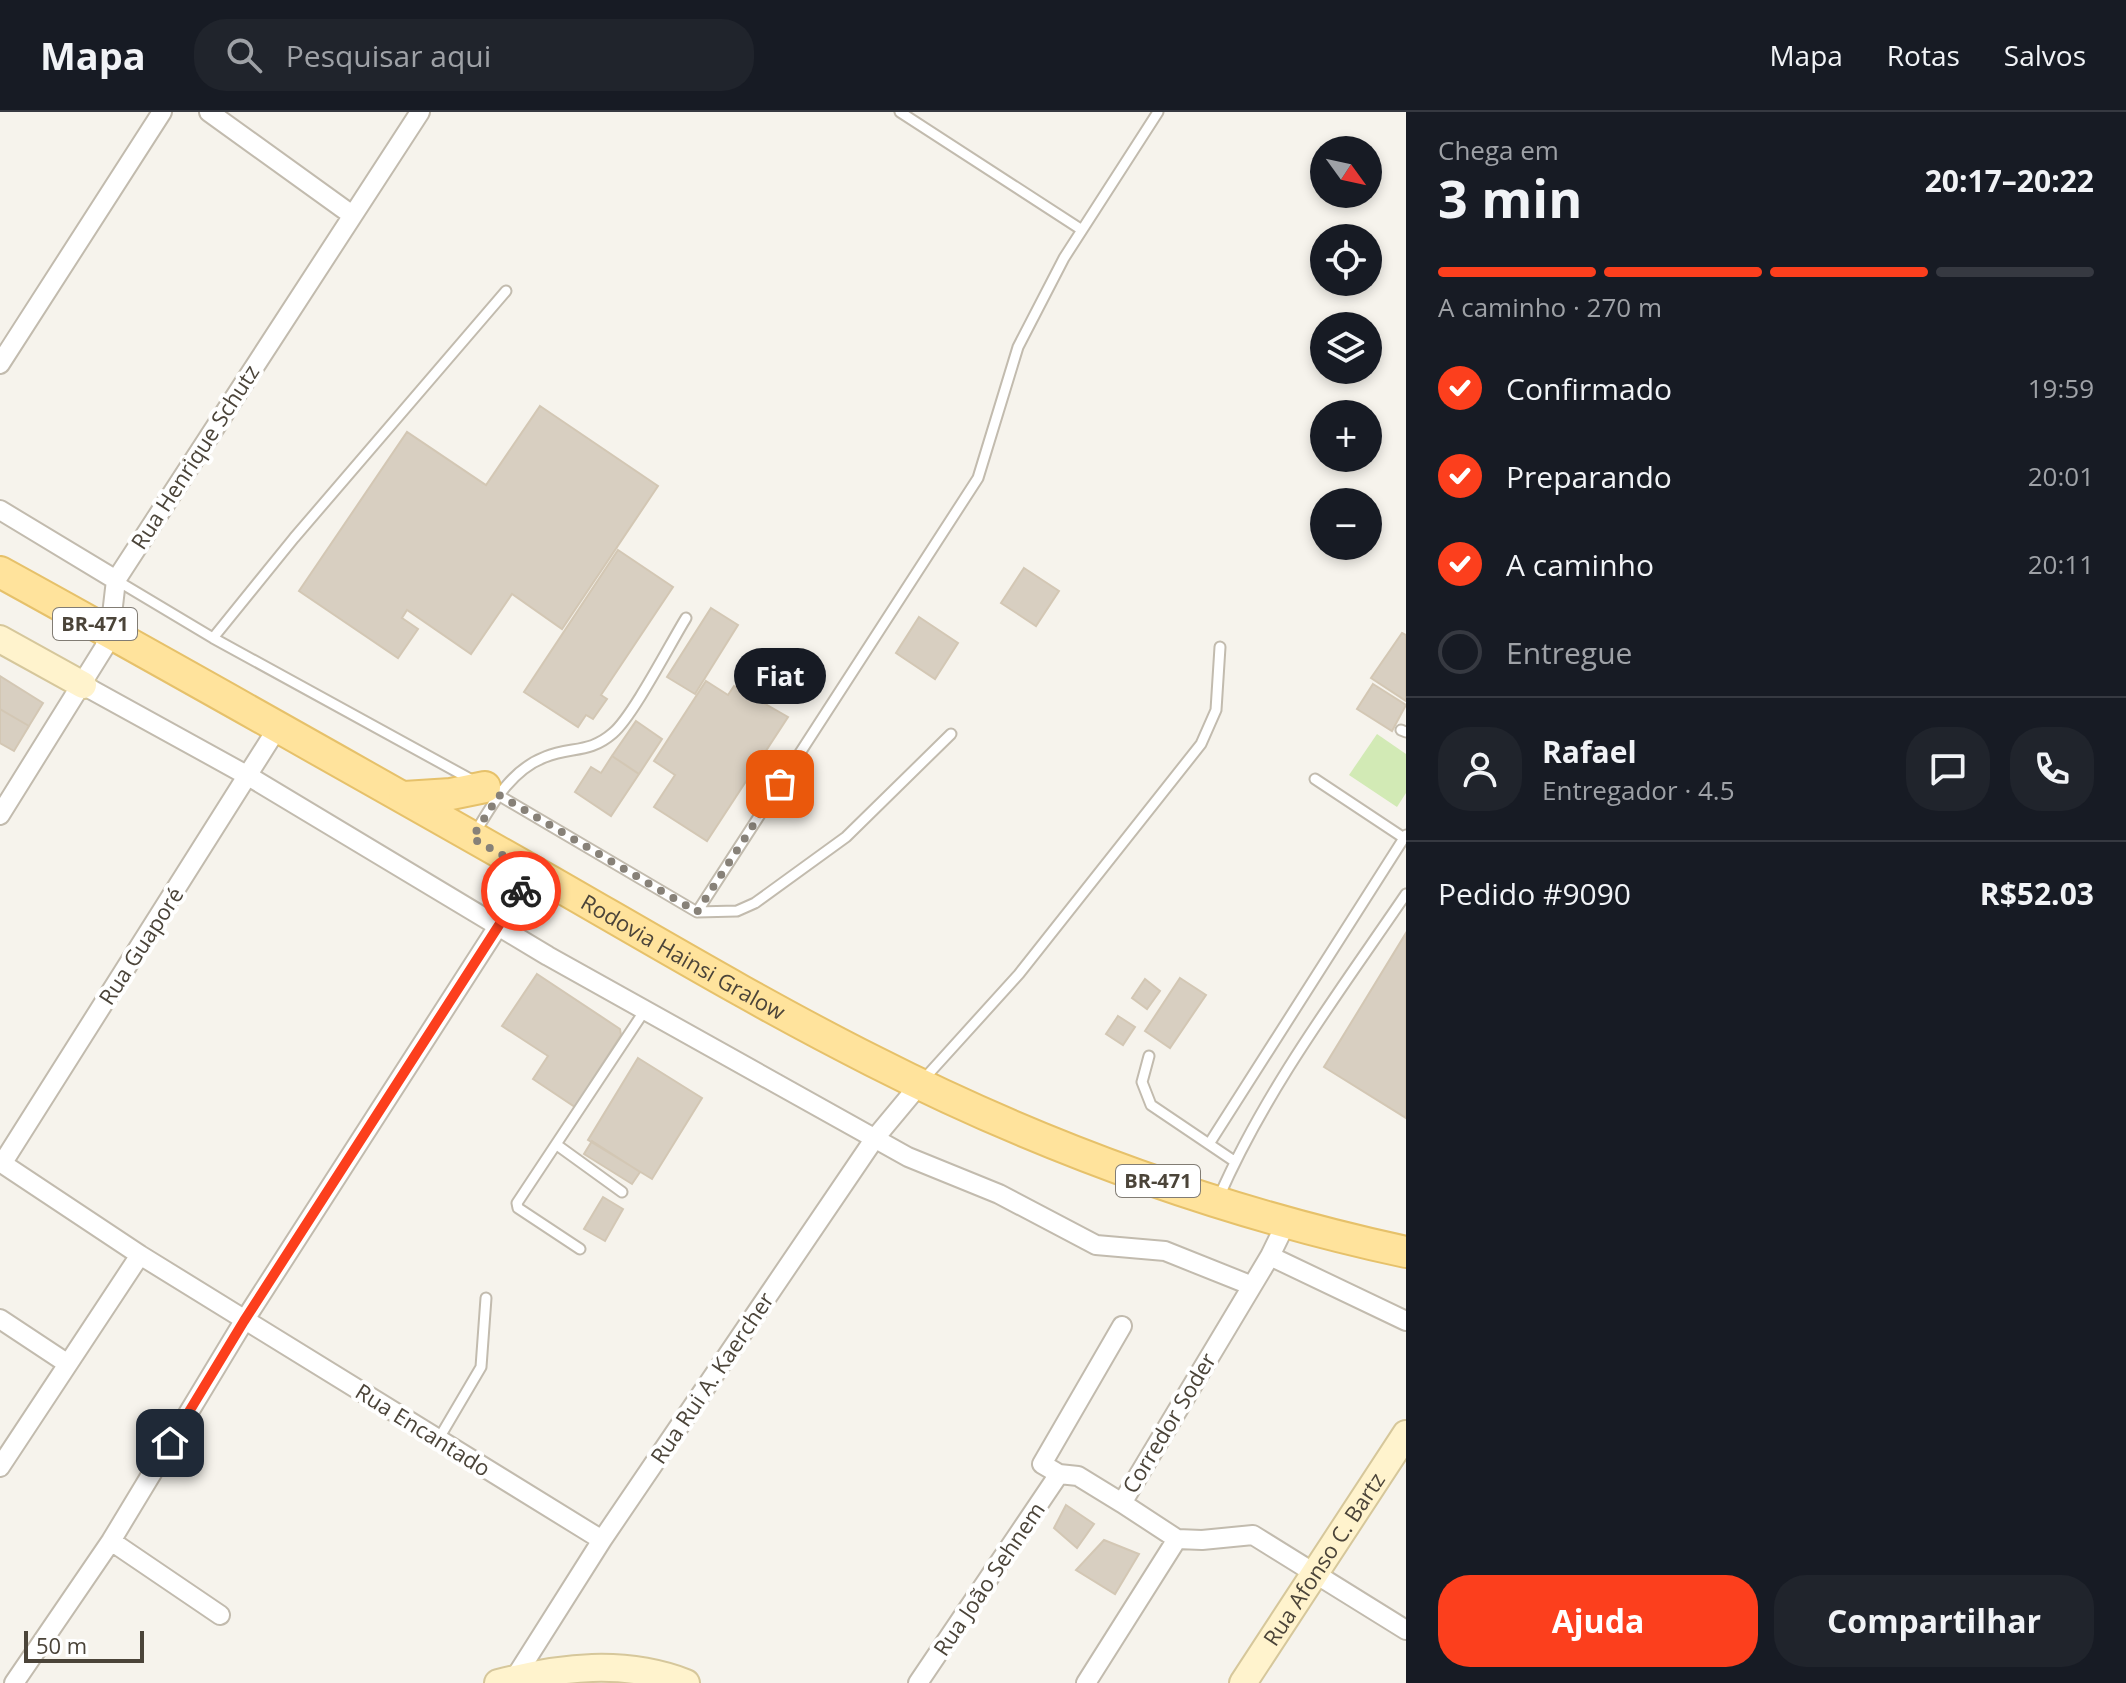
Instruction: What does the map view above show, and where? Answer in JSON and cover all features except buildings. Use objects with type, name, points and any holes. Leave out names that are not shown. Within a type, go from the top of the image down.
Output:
[{"type":"main road","name":"Rodovia Hainsi Gralow","points":[[0,572],[404,797],[790,1018],[920,1084],[1097,1159],[1287,1221],[1406,1252]]},
{"type":"main road","points":[[404,797],[492,791]]},
{"type":"street","points":[[0,364],[162,112]]},
{"type":"street","points":[[209,112],[352,215]]},
{"type":"street","name":"Rua Henrique Schutz","points":[[0,815],[83,685],[110,632],[116,580],[420,112]]},
{"type":"street","points":[[0,510],[116,580]]},
{"type":"street","points":[[0,639],[250,777],[499,926],[908,1157],[999,1194],[1096,1245],[1165,1251],[1250,1285]]},
{"type":"street","name":"Rua Guaporé","points":[[1,1163],[250,777],[278,727]]},
{"type":"street","points":[[14,1683],[111,1541],[244,1321],[533,872]]},
{"type":"street","name":"Rua Rui A. Kaercher","points":[[506,1681],[875,1138],[920,1084]]},
{"type":"street","name":"Rua Encantado","points":[[1,1163],[244,1321],[602,1540]]},
{"type":"street","name":"Corredor Soder","points":[[1177,1539],[1122,1503],[1270,1256],[1287,1221]]},
{"type":"street","points":[[0,1467],[140,1255]]},
{"type":"street","points":[[1270,1256],[1406,1321]]},
{"type":"street","points":[[0,1319],[68,1364]]},
{"type":"street","points":[[1122,1326],[1042,1464],[1059,1474],[1078,1476],[1122,1503]]},
{"type":"street","name":"Rua Afonso C. Bartz","points":[[1247,1682],[1314,1571],[1406,1434]]},
{"type":"street","name":"Rua João Sehnem","points":[[918,1683],[1059,1474]]},
{"type":"street","points":[[1086,1683],[1177,1539],[1253,1535],[1406,1630]]},
{"type":"street","points":[[111,1541],[220,1615]]},
{"type":"street","points":[[506,1681],[561,1669],[605,1667],[666,1676],[686,1683]]},
{"type":"lane","points":[[900,112],[1082,230]]},
{"type":"lane","points":[[697,912],[978,478],[1018,347],[1082,230],[1158,112]]},
{"type":"lane","points":[[213,638],[294,538],[506,291]]},
{"type":"lane","points":[[116,580],[213,638],[492,791],[697,912],[737,911],[755,903],[846,837],[951,734]]},
{"type":"lane","points":[[472,838],[492,791],[524,767],[547,755],[590,749],[616,732],[686,618]]},
{"type":"lane","points":[[920,1084],[1019,974],[1201,744],[1216,710],[1220,647]]},
{"type":"lane","points":[[1209,1144],[1405,836],[1315,779]]},
{"type":"lane","points":[[1218,1200],[1234,1161],[1319,1023],[1406,894]]},
{"type":"lane","points":[[580,1249],[518,1208],[517,1203],[645,1010]]},
{"type":"lane","points":[[1149,1056],[1142,1082],[1151,1105],[1234,1161]]},
{"type":"lane","points":[[557,1145],[622,1192]]},
{"type":"lane","points":[[438,1440],[481,1367],[486,1298]]},
{"type":"green space","points":[[1377,734],[1406,754],[1406,793],[1397,807],[1349,775]]},
{"type":"way so far","points":[[521,891],[533,872],[472,838],[499,795],[697,912],[780,784]]},
{"type":"place","name":"Fiat","points":[[780,784]]},
{"type":"route","points":[[170,1443],[244,1321],[521,891]]}]
